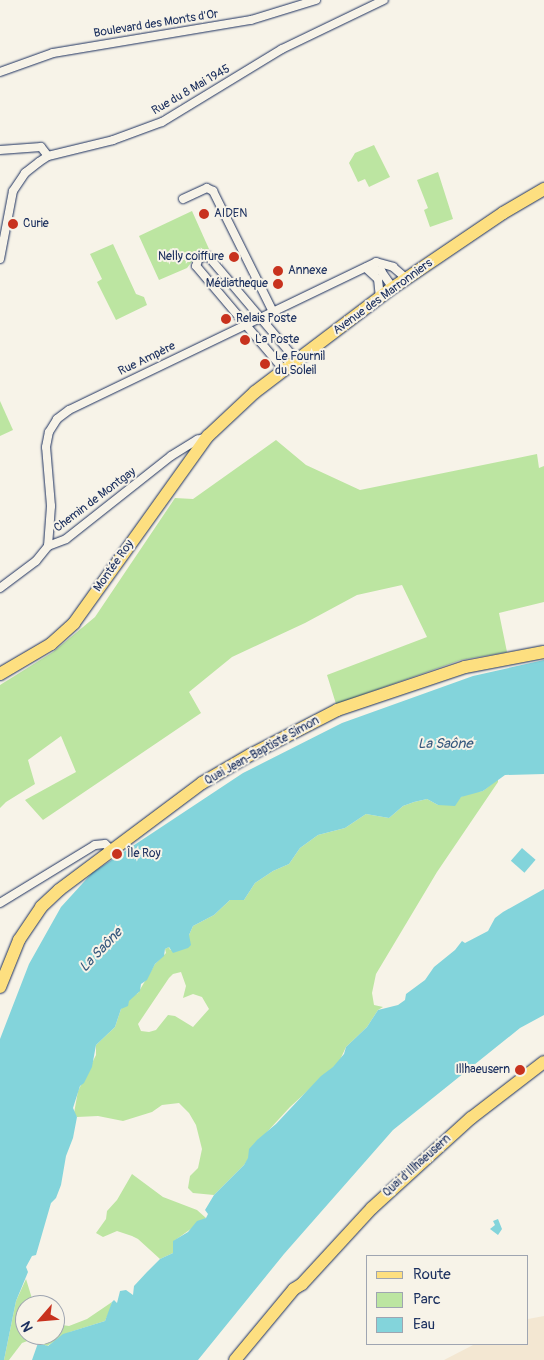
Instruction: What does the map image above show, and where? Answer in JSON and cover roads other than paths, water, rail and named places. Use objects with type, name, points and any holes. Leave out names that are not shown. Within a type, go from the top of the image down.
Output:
[{"type":"main road","name":"Avenue des Marronniers","points":[[208,436],[255,392],[380,297],[503,213],[544,189]]},
{"type":"main road","name":"Montée Roy","points":[[0,674],[51,644],[74,623],[208,436]]},
{"type":"main road","name":"Quai Jean-Baptiste Simon","points":[[0,987],[19,940],[41,907],[59,890],[202,783],[250,755],[337,710],[465,667],[544,652]]},
{"type":"main road","name":"Quai d'Illhaeusern","points":[[245,1360],[296,1295],[302,1284],[372,1208],[422,1160],[471,1118],[544,1062]]},
{"type":"main road","name":"Quai d'Illhaeusern","points":[[235,1360],[294,1289],[302,1284]]},
{"type":"street","name":"Boulevard des Monts d'Or","points":[[0,72],[54,52],[244,22],[316,0]]},
{"type":"street","name":"Rue du 8 Mai 1945","points":[[48,156],[113,140],[162,122],[282,49],[384,0]]},
{"type":"street","points":[[0,150],[41,148],[48,156],[25,173],[14,191],[0,259]]},
{"type":"street","points":[[183,199],[206,188],[213,191],[272,310]]},
{"type":"street","points":[[284,370],[196,266],[200,258],[208,256],[297,360]]},
{"type":"street","name":"Rue Ampère","points":[[48,546],[51,506],[46,447],[49,432],[58,419],[80,404],[365,266],[376,262],[384,263],[393,267],[407,278]]},
{"type":"street","points":[[365,266],[380,271],[393,288]]},
{"type":"street","points":[[365,266],[378,279],[380,297]]},
{"type":"street","name":"Chemin de Montgay","points":[[0,588],[36,561],[48,546],[66,539],[171,456],[197,440],[208,436]]},
{"type":"street","points":[[0,903],[95,845],[105,844],[112,850]]},
{"type":"water","name":"La Saône","points":[[544,660],[544,774],[505,775],[483,791],[461,797],[455,806],[438,805],[427,799],[403,806],[389,818],[366,814],[345,828],[318,835],[300,848],[289,864],[273,871],[255,883],[244,900],[230,900],[214,915],[193,926],[189,935],[191,945],[188,948],[173,953],[169,947],[165,949],[164,956],[155,964],[147,980],[141,984],[140,991],[129,1001],[128,1006],[121,1009],[115,1027],[96,1045],[92,1067],[84,1083],[80,1086],[73,1108],[77,1117],[73,1138],[66,1156],[61,1185],[56,1198],[51,1203],[36,1255],[32,1256],[26,1267],[28,1272],[18,1295],[15,1295],[15,1306],[4,1360],[0,1360],[0,1039],[29,964],[61,907],[92,873],[243,773],[342,723],[473,676]]},
{"type":"water","points":[[522,848],[536,860],[524,873],[511,861]]},
{"type":"water","points":[[544,889],[544,1015],[520,1028],[393,1130],[284,1254],[198,1360],[32,1360],[37,1345],[65,1345],[65,1333],[105,1321],[112,1302],[114,1300],[117,1303],[120,1291],[126,1290],[133,1295],[134,1286],[147,1272],[160,1259],[173,1253],[173,1241],[188,1232],[197,1221],[206,1218],[208,1214],[205,1210],[214,1195],[244,1165],[248,1158],[249,1149],[276,1124],[321,1076],[333,1067],[344,1054],[346,1047],[367,1027],[378,1010],[398,1005],[405,1000],[406,994],[425,980],[434,967],[455,950],[462,941],[465,943],[488,931],[495,918]]},
{"type":"water","points":[[498,1219],[502,1229],[498,1235],[490,1229],[495,1225],[493,1221]]},
{"type":"place","name":"AIDEN","points":[[204,214]]},
{"type":"place","name":"Curie","points":[[13,224]]},
{"type":"place","name":"Nelly coiffure","points":[[234,257]]},
{"type":"place","name":"Annexe","points":[[278,271]]},
{"type":"place","name":"Médiatheque","points":[[278,284]]},
{"type":"place","name":"Relais Poste","points":[[226,319]]},
{"type":"place","name":"La Poste","points":[[245,340]]},
{"type":"place","name":"Le Fournil du Soleil","points":[[265,364]]},
{"type":"place","name":"Île Roy","points":[[117,854]]},
{"type":"place","name":"Illhaeusern","points":[[520,1070]]}]
